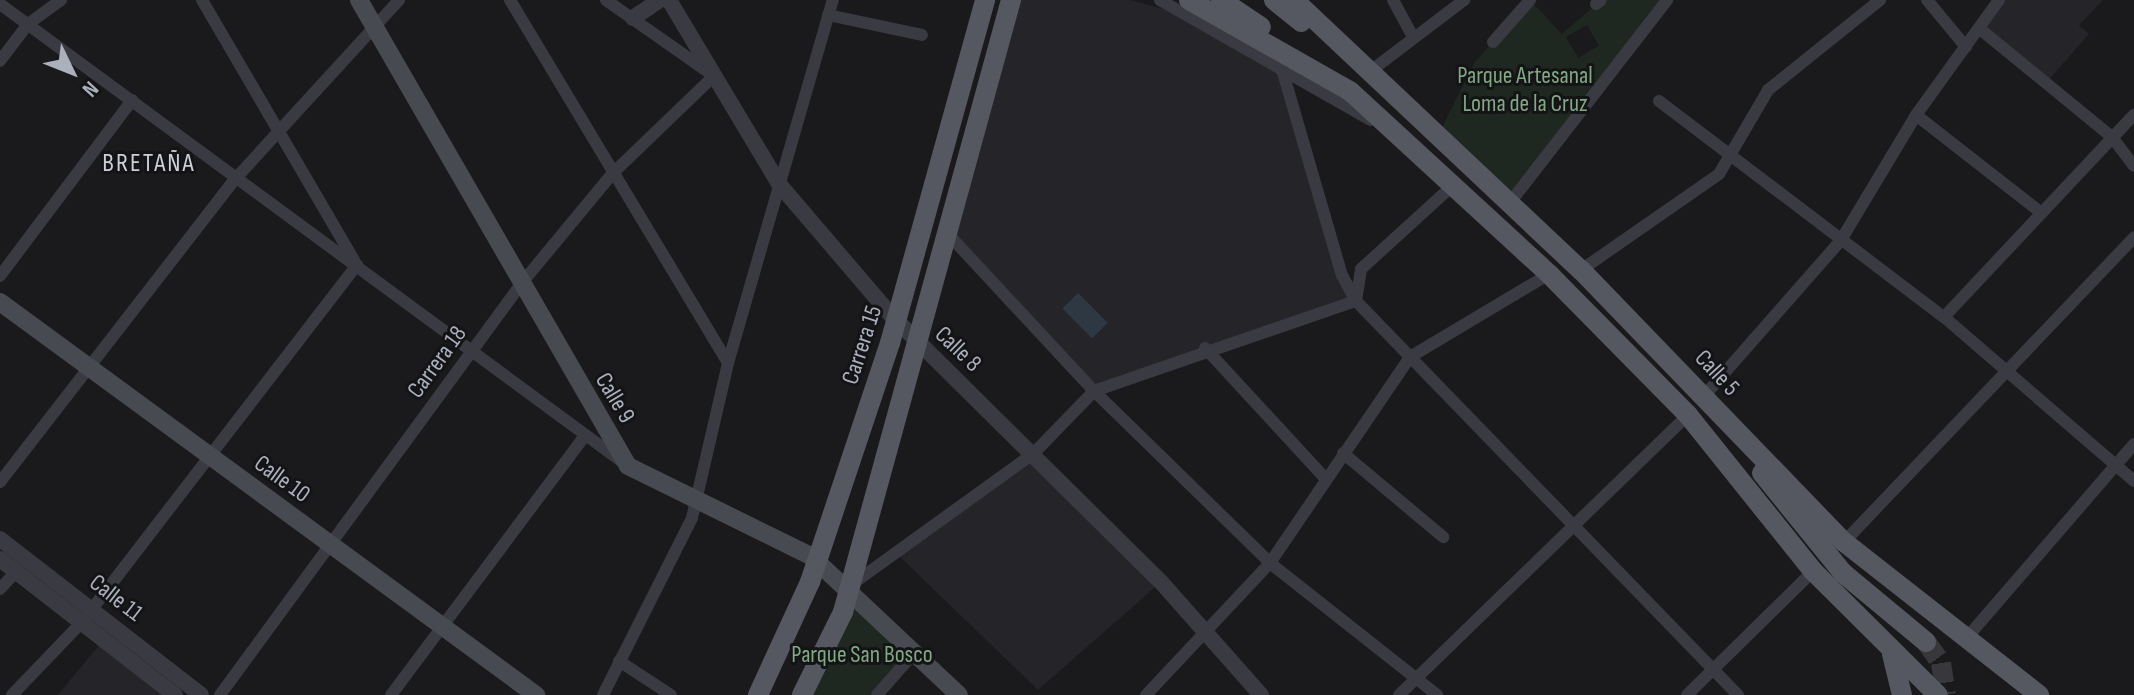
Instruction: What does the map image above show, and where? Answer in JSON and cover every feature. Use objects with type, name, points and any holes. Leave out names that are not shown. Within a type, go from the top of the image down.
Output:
[{"type":"main road","name":"Calle 9","points":[[359,0],[628,466],[696,506],[818,561],[959,695]]},
{"type":"main road","name":"Carrera 15","points":[[758,695],[818,561],[897,322],[985,0]]},
{"type":"main road","points":[[802,695],[843,612],[846,588],[918,344],[1011,0]]},
{"type":"main road","name":"Calle 5","points":[[1189,0],[1350,91],[1549,274],[1688,415],[1813,571],[1938,695]]},
{"type":"main road","points":[[1221,0],[1350,91]]},
{"type":"main road","points":[[1274,0],[1367,74]]},
{"type":"main road","name":"Calle 5","points":[[1294,0],[1367,74],[1581,270],[1844,542],[1964,641],[2039,695]]},
{"type":"main road","name":"Calle 10","points":[[0,302],[536,695]]},
{"type":"main road","points":[[1724,418],[1843,573],[1926,642]]},
{"type":"main road","points":[[1888,647],[1902,695]]},
{"type":"street","points":[[0,61],[45,4],[61,0]]},
{"type":"street","points":[[202,0],[357,265]]},
{"type":"street","points":[[0,482],[237,177],[399,0]]},
{"type":"street","points":[[510,0],[728,363]]},
{"type":"street","points":[[606,0],[714,76]]},
{"type":"street","points":[[633,18],[660,0]]},
{"type":"street","name":"Calle 8","points":[[669,0],[779,184],[897,322],[1034,453],[1207,633],[1261,695]]},
{"type":"street","points":[[603,695],[696,506],[728,363],[833,0]]},
{"type":"street","name":"Calle 5","points":[[1160,0],[1400,139]]},
{"type":"street","name":"Calle 5","points":[[1305,0],[1354,49],[1367,74]]},
{"type":"street","points":[[1393,0],[1413,37]]},
{"type":"street","points":[[1367,74],[1464,0]]},
{"type":"street","points":[[1493,42],[1530,0]]},
{"type":"street","points":[[1509,204],[1667,0]]},
{"type":"street","points":[[1581,270],[1711,181],[1731,155],[1739,129],[1768,90],[1880,0]]},
{"type":"street","points":[[1927,0],[1966,47]]},
{"type":"street","points":[[1705,395],[1841,240],[1916,115],[1999,0]]},
{"type":"street","points":[[0,4],[473,350],[583,438],[628,466]]},
{"type":"street","points":[[828,15],[922,35]]},
{"type":"street","points":[[1980,29],[2112,137],[2134,166]]},
{"type":"street","points":[[1282,69],[1342,275],[1356,301],[1711,671],[1738,695]]},
{"type":"street","name":"Carrera 18","points":[[220,695],[521,284],[612,174],[714,76]]},
{"type":"street","points":[[0,276],[132,100]]},
{"type":"street","points":[[1659,101],[1944,317],[2134,481]]},
{"type":"street","points":[[1916,115],[2039,211]]},
{"type":"street","points":[[1944,317],[2039,211],[2134,115]]},
{"type":"street","points":[[1356,301],[1361,269],[1451,187]]},
{"type":"street","points":[[948,234],[1094,391],[1270,563],[1437,695]]},
{"type":"street","points":[[1844,542],[2011,372],[2134,237]]},
{"type":"street","points":[[12,695],[86,615],[357,265]]},
{"type":"street","points":[[1146,695],[1270,563],[1410,357],[1549,274]]},
{"type":"street","points":[[846,588],[1034,453],[1094,391],[1205,348],[1356,301]]},
{"type":"street","points":[[1205,348],[1326,479]]},
{"type":"street","points":[[1399,695],[1688,415]]},
{"type":"street","points":[[391,695],[446,628],[583,438]]},
{"type":"street","points":[[1964,641],[2134,444]]},
{"type":"street","points":[[1343,453],[1443,537]]},
{"type":"street","name":"Calle 11","points":[[0,539],[175,695]]},
{"type":"street","name":"Calle 11","points":[[0,559],[201,695]]},
{"type":"street","points":[[1687,695],[1813,571]]},
{"type":"street","points":[[0,589],[16,572]]},
{"type":"street","points":[[877,695],[914,653]]},
{"type":"street","points":[[619,661],[671,695]]},
{"type":"shaded area","points":[[1011,0],[1131,0],[1178,13],[1282,69],[1356,301],[1094,391],[956,239]]},
{"type":"shaded area","points":[[1999,0],[2103,0],[2079,25],[2089,34],[2046,83],[1980,29]]},
{"type":"shaded area","points":[[1078,293],[1108,323],[1092,338],[1062,309]]},
{"type":"shaded area","points":[[1034,453],[1161,582],[1038,690],[896,553]]},
{"type":"shaded area","points":[[104,639],[175,695],[58,695]]},
{"type":"green space","name":"Parque Artesanal Loma de la Cruz","points":[[1530,0],[1562,34],[1601,0],[1667,0],[1509,204],[1436,140],[1474,63]],"holes":[[[1587,25],[1599,46],[1578,58],[1566,37]]]},
{"type":"green space","name":"Parque San Bosco","points":[[846,588],[914,653],[877,695],[802,695]]},
{"type":"tunnel","points":[[1926,642],[1941,663],[1946,695]]},
{"type":"district","name":"BRETAÑA","points":[[149,164]]}]
